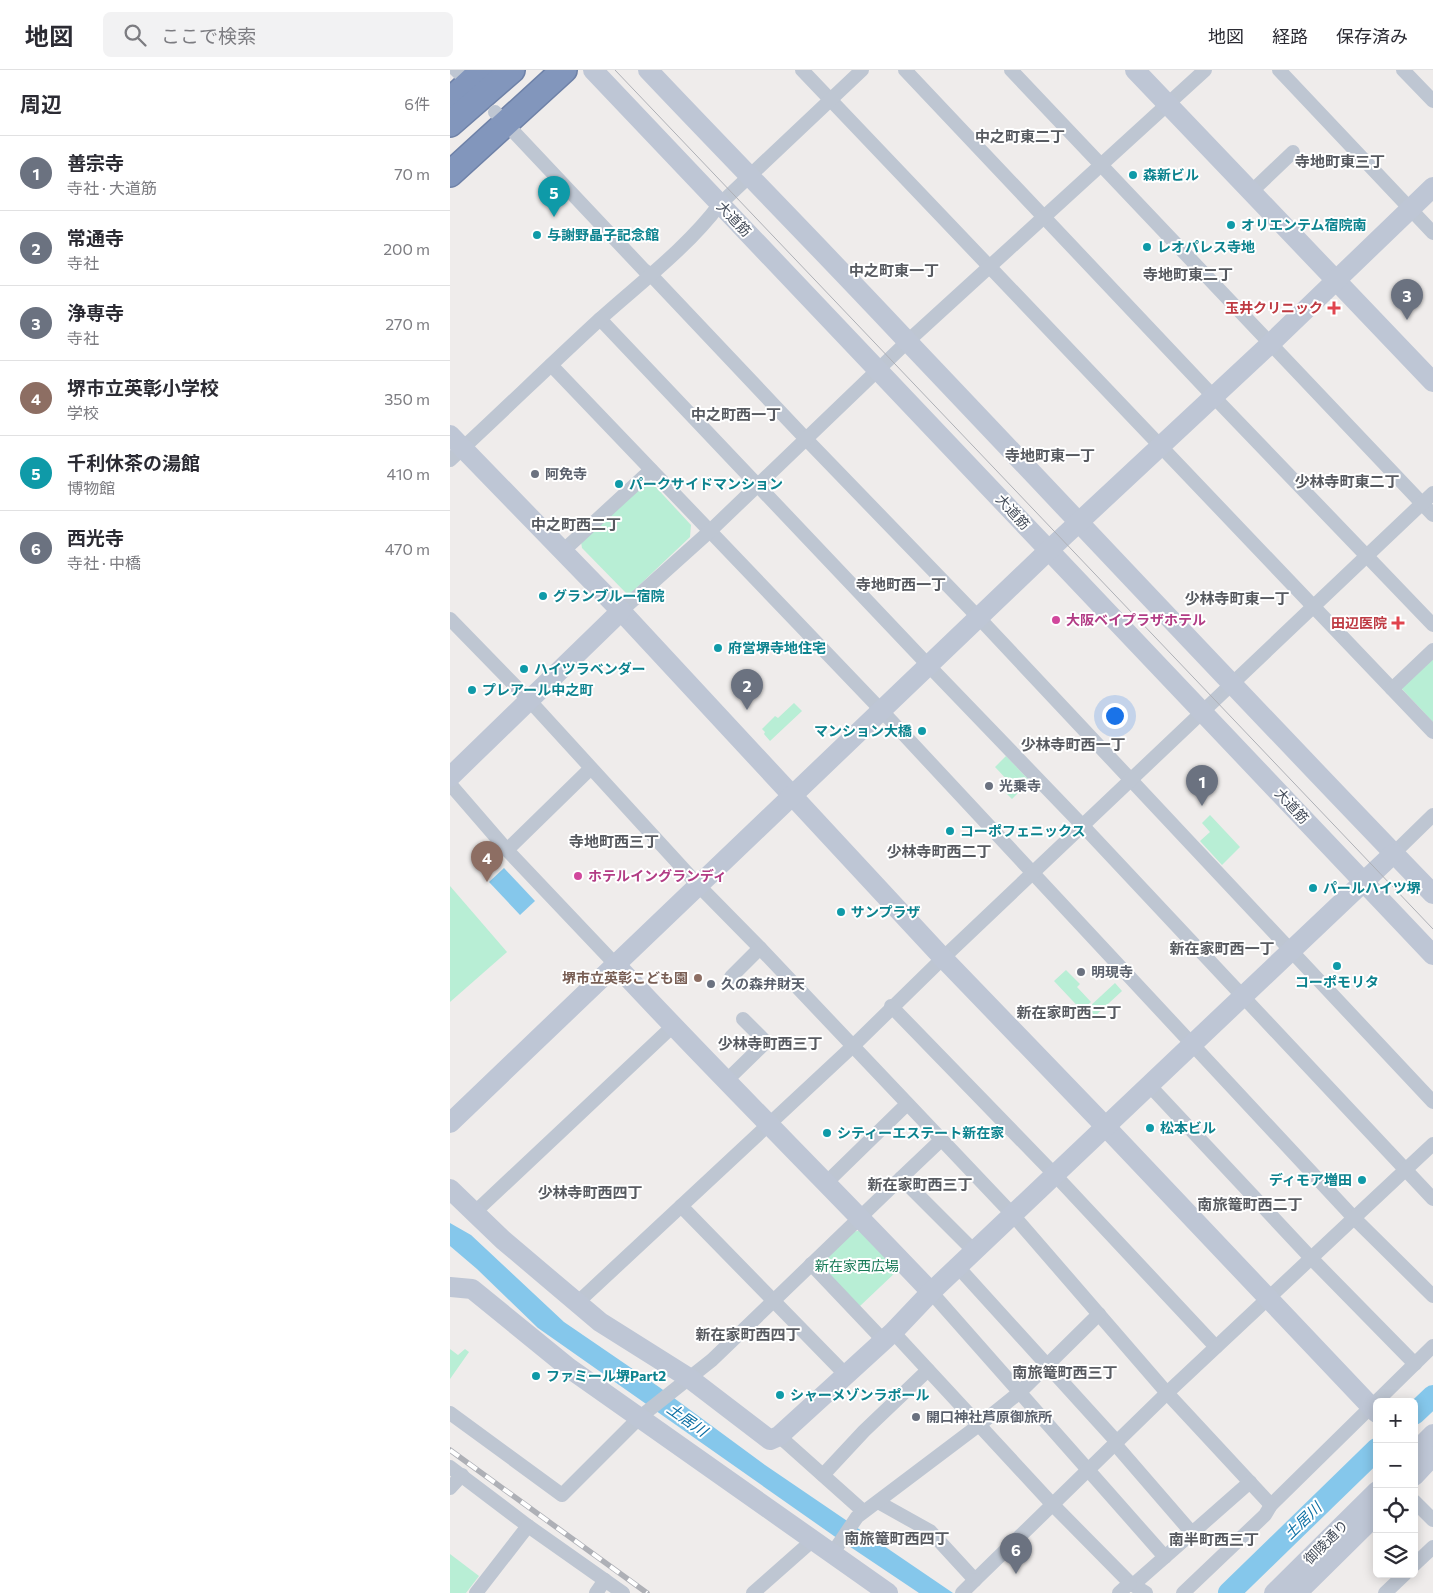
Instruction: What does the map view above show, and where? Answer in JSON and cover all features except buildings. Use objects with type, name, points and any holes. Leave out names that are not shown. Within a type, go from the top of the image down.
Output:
[{"type":"highway","points":[[450,124],[482,93],[512,70]]},
{"type":"highway","points":[[452,164],[482,93],[541,70]]},
{"type":"highway","points":[[450,101],[564,70]]},
{"type":"street","name":"大道筋","points":[[593,70],[1433,955]]},
{"type":"street","points":[[648,70],[1433,894]]},
{"type":"street","points":[[802,70],[1433,732]]},
{"type":"street","points":[[862,70],[720,204],[709,219],[651,275],[600,319],[551,366],[454,448],[564,550],[943,958],[1373,1409]]},
{"type":"street","points":[[905,70],[1433,625]]},
{"type":"street","points":[[1010,70],[1433,516]]},
{"type":"street","points":[[1135,70],[1433,382]]},
{"type":"street","points":[[450,777],[621,611],[710,531],[908,341],[1205,70]]},
{"type":"street","points":[[1279,70],[1433,232]]},
{"type":"street","points":[[1403,70],[1433,102]]},
{"type":"street","points":[[482,93],[644,270],[651,275],[979,618],[1433,1102]]},
{"type":"street","points":[[1251,192],[1293,152]]},
{"type":"street","points":[[450,1123],[1049,550],[1270,344],[1433,187]]},
{"type":"street","points":[[600,319],[1083,826],[1433,1199]]},
{"type":"street","points":[[551,366],[882,711],[1354,1218],[1433,1296]]},
{"type":"street","points":[[564,550],[651,470]]},
{"type":"street","points":[[577,1303],[853,1046],[891,1006],[1433,493]]},
{"type":"street","points":[[450,620],[529,700],[590,769],[699,886],[1013,1215],[1167,1392],[1271,1505]]},
{"type":"street","points":[[1392,689],[1433,650]]},
{"type":"street","points":[[508,850],[590,769]]},
{"type":"street","points":[[450,784],[508,850],[673,1026],[728,1080],[931,1292],[1165,1556]]},
{"type":"street","points":[[450,1190],[502,1240],[600,1322],[689,1378],[770,1440],[779,1436],[888,1336],[958,1266],[1243,998],[1433,815]]},
{"type":"street","points":[[732,977],[760,948]]},
{"type":"street","points":[[891,1006],[1055,1175],[1216,1347]]},
{"type":"street","points":[[728,1080],[766,1042],[743,1019]]},
{"type":"street","points":[[474,1213],[673,1026]]},
{"type":"street","points":[[1149,1085],[1415,1364]]},
{"type":"street","points":[[826,1183],[908,1104]]},
{"type":"street","points":[[450,1413],[562,1495],[640,1417],[712,1360],[940,1140]]},
{"type":"street","points":[[878,1502],[930,1531],[968,1589],[1167,1392],[1433,1144]]},
{"type":"street","points":[[901,1178],[974,1251]]},
{"type":"street","points":[[681,1206],[846,1375]]},
{"type":"street","points":[[811,1264],[888,1336],[928,1370],[1127,1587],[1146,1593]]},
{"type":"street","points":[[958,1266],[1048,1364],[1192,1533]]},
{"type":"street","points":[[450,1287],[472,1289],[569,1368],[814,1540],[835,1550],[888,1593]]},
{"type":"street","points":[[835,1550],[860,1514],[1020,1392],[1099,1314]]},
{"type":"street","points":[[1385,1398],[1433,1346]]},
{"type":"street","points":[[823,1475],[862,1433],[928,1370]]},
{"type":"street","points":[[1183,1593],[1265,1514],[1271,1505],[1373,1411]]},
{"type":"street","points":[[1420,1461],[1433,1434]]},
{"type":"street","points":[[779,1436],[823,1475],[860,1514]]},
{"type":"street","points":[[450,1467],[528,1526],[623,1593]]},
{"type":"street","points":[[450,1488],[462,1475]]},
{"type":"street","points":[[1127,1587],[1250,1482]]},
{"type":"street","name":"御陵通り","points":[[1274,1593],[1373,1495]]},
{"type":"street","points":[[1418,1505],[1433,1520]]},
{"type":"street","name":"御陵通り","points":[[1297,1593],[1373,1518]]},
{"type":"street","points":[[476,1593],[528,1526]]},
{"type":"street","points":[[753,1593],[814,1540]]},
{"type":"street","points":[[1418,1561],[1433,1547]]},
{"type":"street","points":[[1385,1593],[1401,1578]]},
{"type":"street","points":[[596,1593],[605,1580]]},
{"type":"green space","points":[[645,483],[652,483],[691,525],[690,537],[630,594],[627,594],[582,548],[581,542]]},
{"type":"green space","points":[[1433,655],[1433,722],[1402,689],[1403,684]]},
{"type":"green space","points":[[794,703],[802,711],[770,741],[762,729],[775,716],[778,718]]},
{"type":"green space","points":[[1006,756],[1030,781],[1012,799],[1005,792],[1012,785],[995,767]]},
{"type":"green space","points":[[1210,815],[1240,847],[1222,865],[1200,841],[1210,832],[1202,823]]},
{"type":"green space","points":[[450,886],[507,952],[450,1002]]},
{"type":"green space","points":[[1066,970],[1080,984],[1077,987],[1091,1002],[1085,1007],[1089,1012],[1086,1015],[1054,981]]},
{"type":"green space","points":[[1115,983],[1122,991],[1095,1016],[1088,1008]]},
{"type":"green space","name":"新在家西広場","points":[[861,1230],[898,1270],[860,1306],[835,1283],[821,1261],[853,1232]]},
{"type":"green space","points":[[450,1349],[458,1355],[465,1349],[469,1352],[450,1379]]},
{"type":"green space","points":[[450,1554],[479,1576],[466,1593],[450,1593]]},
{"type":"water","points":[[504,868],[535,901],[520,915],[489,882]]},
{"type":"water","points":[[450,1223],[471,1235],[564,1322],[659,1387],[765,1465],[953,1593],[919,1593],[834,1536],[538,1328],[477,1269],[450,1246]]},
{"type":"waterway","name":"土居川","points":[[1418,1410],[1433,1396]]},
{"type":"waterway","name":"土居川","points":[[1229,1593],[1373,1453]]},
{"type":"tram line","points":[[615,70],[1433,929]]},
{"type":"railway","points":[[450,1450],[647,1593]]},
{"type":"place","name":"森新ビル","points":[[1133,175]]},
{"type":"place","name":"千利休茶の湯館","points":[[554,217]]},
{"type":"place","name":"オリエンテム宿院南","points":[[1231,225]]},
{"type":"place","name":"与謝野晶子記念館","points":[[537,235]]},
{"type":"place","name":"レオパレス寺地","points":[[1147,247]]},
{"type":"place","name":"玉井クリニック","points":[[1334,308]]},
{"type":"place","name":"浄専寺","points":[[1407,320]]},
{"type":"place","name":"阿免寺","points":[[535,474]]},
{"type":"place","name":"パークサイドマンション","points":[[619,484]]},
{"type":"place","name":"グランブルー宿院","points":[[543,596]]},
{"type":"place","name":"大阪ベイプラザホテル","points":[[1056,620]]},
{"type":"place","name":"田辺医院","points":[[1398,623]]},
{"type":"place","name":"府営堺寺地住宅","points":[[718,648]]},
{"type":"place","name":"ハイツラベンダー","points":[[524,669]]},
{"type":"place","name":"プレアール中之町","points":[[472,690]]},
{"type":"place","name":"常通寺","points":[[747,710]]},
{"type":"place","name":"マンション大橋","points":[[922,731]]},
{"type":"place","name":"光乗寺","points":[[989,786]]},
{"type":"place","name":"善宗寺","points":[[1202,806]]},
{"type":"place","name":"コーポフェニックス","points":[[950,831]]},
{"type":"place","name":"ホテルイングランディ","points":[[578,876]]},
{"type":"place","name":"堺市立英彰小学校","points":[[487,882]]},
{"type":"place","name":"パールハイツ堺","points":[[1313,888]]},
{"type":"place","name":"サンプラザ","points":[[841,912]]},
{"type":"place","name":"コーポモリタ","points":[[1337,966]]},
{"type":"place","name":"明現寺","points":[[1081,972]]},
{"type":"place","name":"堺市立英彰こども園","points":[[698,978]]},
{"type":"place","name":"久の森弁財天","points":[[711,984]]},
{"type":"place","name":"松本ビル","points":[[1150,1128]]},
{"type":"place","name":"シティーエステート新在家","points":[[827,1133]]},
{"type":"place","name":"ディモア増田","points":[[1362,1180]]},
{"type":"place","name":"ファミール堺Part2","points":[[536,1376]]},
{"type":"place","name":"シャーメゾンラポール","points":[[780,1395]]},
{"type":"place","name":"開口神社芦原御旅所","points":[[916,1417]]},
{"type":"place","name":"西光寺","points":[[1016,1574]]},
{"type":"district","name":"中之町東二丁","points":[[1020,137]]},
{"type":"district","name":"寺地町東三丁","points":[[1340,162]]},
{"type":"district","name":"中之町東一丁","points":[[894,271]]},
{"type":"district","name":"寺地町東二丁","points":[[1188,275]]},
{"type":"district","name":"中之町西一丁","points":[[736,415]]},
{"type":"district","name":"寺地町東一丁","points":[[1050,456]]},
{"type":"district","name":"少林寺町東二丁","points":[[1347,482]]},
{"type":"district","name":"中之町西二丁","points":[[576,525]]},
{"type":"district","name":"寺地町西一丁","points":[[901,585]]},
{"type":"district","name":"少林寺町東一丁","points":[[1237,599]]},
{"type":"district","name":"少林寺町西一丁","points":[[1073,745]]},
{"type":"district","name":"寺地町西三丁","points":[[614,842]]},
{"type":"district","name":"少林寺町西二丁","points":[[939,852]]},
{"type":"district","name":"新在家町西一丁","points":[[1222,949]]},
{"type":"district","name":"新在家町西二丁","points":[[1069,1013]]},
{"type":"district","name":"少林寺町西三丁","points":[[770,1044]]},
{"type":"district","name":"新在家町西三丁","points":[[920,1185]]},
{"type":"district","name":"少林寺町西四丁","points":[[590,1193]]},
{"type":"district","name":"南旅篭町西二丁","points":[[1250,1205]]},
{"type":"district","name":"新在家町西四丁","points":[[748,1335]]},
{"type":"district","name":"南旅篭町西三丁","points":[[1065,1373]]},
{"type":"district","name":"南旅篭町西四丁","points":[[897,1539]]},
{"type":"district","name":"南半町西三丁","points":[[1214,1540]]}]
